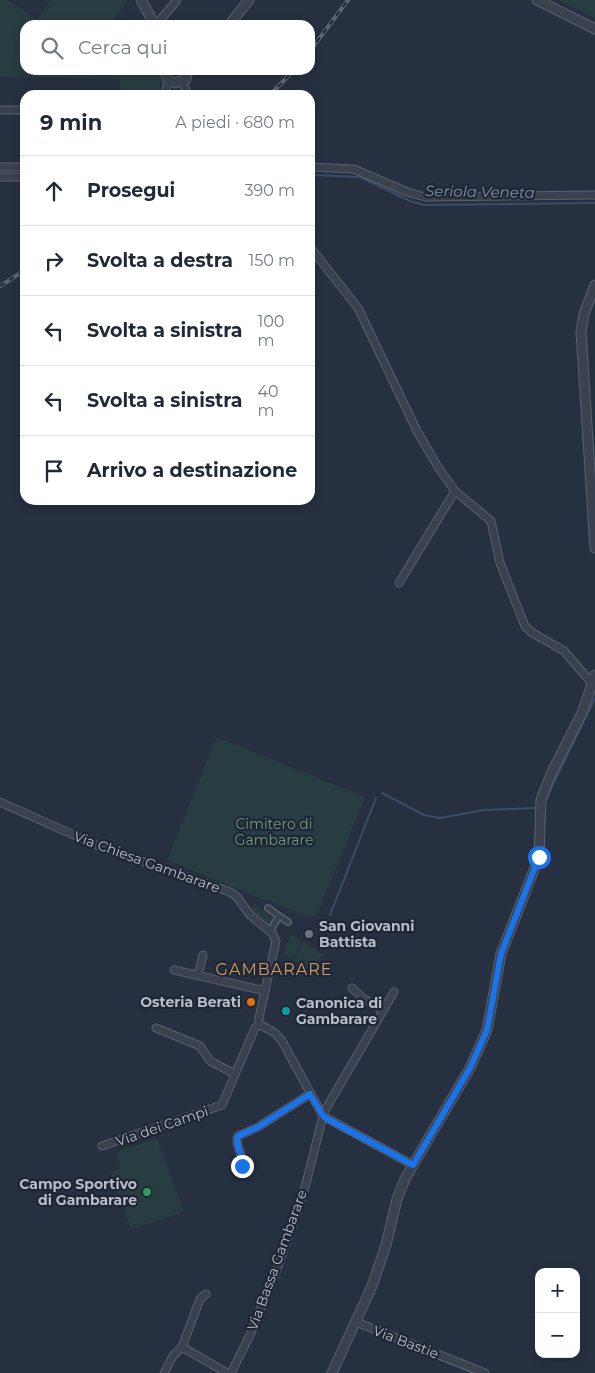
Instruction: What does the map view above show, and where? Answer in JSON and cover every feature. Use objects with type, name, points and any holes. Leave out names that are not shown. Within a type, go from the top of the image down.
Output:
[{"type":"street","points":[[141,0],[153,20]]},
{"type":"street","points":[[160,20],[177,0]]},
{"type":"street","points":[[233,20],[248,0]]},
{"type":"street","points":[[537,0],[595,28]]},
{"type":"street","points":[[166,75],[168,80],[166,90]]},
{"type":"street","points":[[168,80],[175,83],[182,82],[188,75]]},
{"type":"street","points":[[182,82],[186,90]]},
{"type":"street","points":[[0,110],[20,110]]},
{"type":"street","points":[[0,167],[20,167]]},
{"type":"street","points":[[315,167],[354,169],[407,192],[425,197],[595,196]]},
{"type":"street","points":[[0,177],[20,177]]},
{"type":"street","points":[[315,253],[358,308],[417,431],[438,467],[455,490],[491,521],[500,562],[525,626],[536,635],[564,651],[583,670],[594,686]]},
{"type":"street","points":[[595,285],[584,314],[581,332],[595,548]]},
{"type":"street","points":[[399,583],[455,490]]},
{"type":"street","points":[[332,1373],[356,1322],[382,1257],[397,1199],[413,1165],[470,1068],[487,1030],[501,954],[539,857],[541,800],[594,686],[595,675]]},
{"type":"street","name":"Via Chiesa Gambarare","points":[[0,802],[96,845],[230,892],[237,897],[250,915],[270,931]]},
{"type":"street","points":[[268,908],[288,922]]},
{"type":"street","points":[[279,916],[270,931],[276,941],[258,1018],[259,1024],[280,1038],[323,1116],[413,1165]]},
{"type":"street","points":[[198,976],[203,955]]},
{"type":"street","points":[[174,970],[265,991]]},
{"type":"street","points":[[352,988],[364,999],[383,1010]]},
{"type":"street","name":"Via Bassa Gambarare","points":[[229,1373],[250,1335],[277,1269],[303,1195],[323,1116],[394,992]]},
{"type":"street","name":"Via dei Campi","points":[[102,1146],[218,1108],[225,1101],[255,1028],[259,1024]]},
{"type":"street","points":[[156,1028],[200,1046],[210,1061],[235,1074]]},
{"type":"street","points":[[242,1166],[243,1159],[237,1143],[238,1136],[258,1127],[310,1094]]},
{"type":"street","points":[[164,1373],[173,1356],[182,1347],[200,1299],[206,1294]]},
{"type":"street","name":"Via Bastie","points":[[356,1322],[484,1373]]},
{"type":"street","points":[[182,1347],[229,1373]]},
{"type":"green space","points":[[0,0],[8,0],[37,20],[20,20],[20,75],[161,75],[160,90],[120,90],[120,79],[0,77]]},
{"type":"green space","points":[[51,0],[129,0],[113,20],[37,20]]},
{"type":"green space","points":[[559,0],[595,0],[595,18]]},
{"type":"green space","name":"Cimitero di Gambarare","points":[[217,737],[365,797],[316,917],[310,915],[309,917],[279,905],[278,907],[267,899],[266,901],[167,860]]},
{"type":"green space","points":[[255,904],[273,919],[269,926],[251,910]]},
{"type":"green space","points":[[291,934],[302,941],[293,959],[283,953]]},
{"type":"green space","points":[[304,942],[324,955],[308,968],[294,960]]},
{"type":"green space","name":"Campo Sportivo di Gambarare","points":[[157,1138],[184,1212],[131,1229],[111,1172],[121,1168],[116,1152]]},
{"type":"waterway","name":"Seriola Veneta","points":[[315,175],[360,177],[410,201],[424,205],[595,203]]},
{"type":"waterway","points":[[546,799],[595,698]]},
{"type":"waterway","points":[[382,793],[424,815],[440,818],[484,810],[535,808]]},
{"type":"waterway","points":[[330,915],[376,798]]},
{"type":"waterway","points":[[429,1355],[473,1373]]},
{"type":"railway","points":[[315,44],[348,0]]},
{"type":"railway","points":[[275,90],[289,75]]},
{"type":"railway","points":[[0,286],[20,273]]},
{"type":"place","name":"San Giovanni Battista","points":[[309,934]]},
{"type":"place","name":"Osteria Berati","points":[[251,1002]]},
{"type":"place","name":"Canonica di Gambarare","points":[[286,1011]]},
{"type":"place","name":"Campo Sportivo di Gambarare","points":[[147,1192]]},
{"type":"district","name":"GAMBARARE","points":[[274,969]]},
{"type":"route","points":[[242,1166],[243,1159],[236,1141],[238,1136],[258,1127],[310,1094],[324,1117],[413,1165],[470,1068],[487,1030],[501,954],[512,923],[534,875],[539,857]]}]
